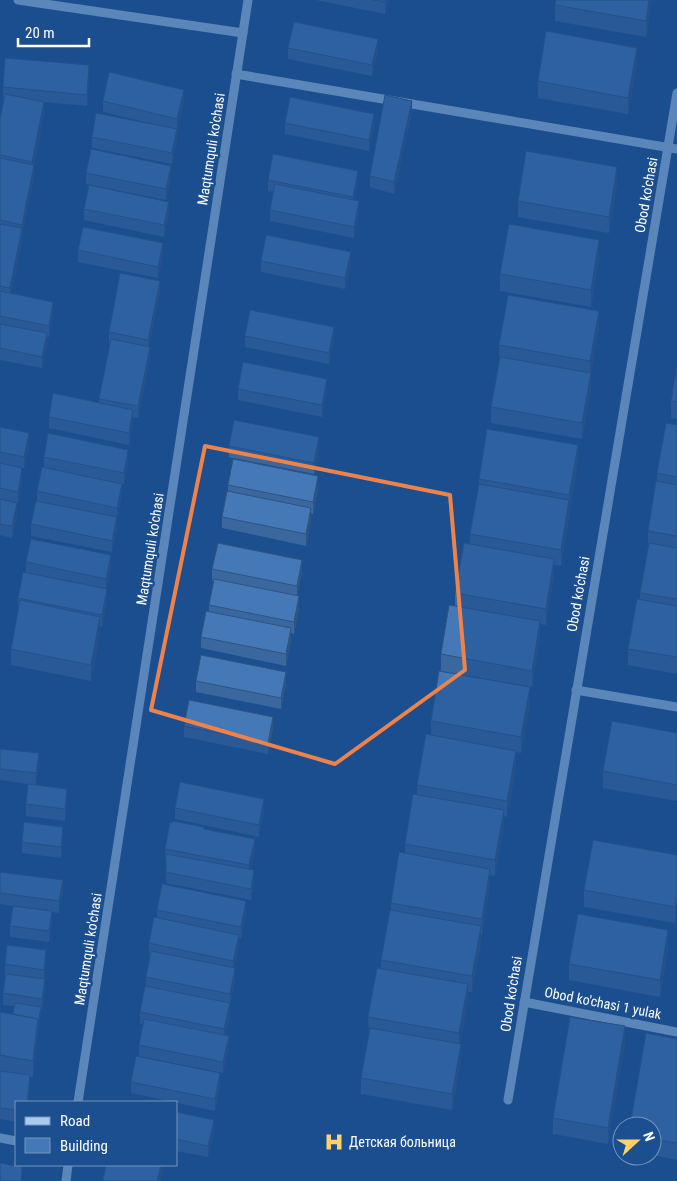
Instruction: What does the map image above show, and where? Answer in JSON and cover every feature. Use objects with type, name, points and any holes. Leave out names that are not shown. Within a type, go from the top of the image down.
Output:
[{"type":"street","points":[[18,0],[243,33]]},
{"type":"street","name":"Maqtumquli ko'chasi","points":[[78,1101],[248,0]]},
{"type":"street","points":[[236,74],[672,148]]},
{"type":"street","name":"Obod ko'chasi","points":[[508,1100],[576,690],[672,148],[677,93]]},
{"type":"street","points":[[576,690],[677,707]]},
{"type":"street","name":"Obod ko'chasi 1 yulak","points":[[524,1002],[677,1032]]},
{"type":"street","points":[[0,1138],[15,1141]]},
{"type":"street","points":[[66,1181],[68,1166]]},
{"type":"highlighted area","points":[[205,446],[450,495],[465,670],[335,764],[151,710]]},
{"type":"building","points":[[556,0],[649,0],[646,21],[555,5]]},
{"type":"building","points":[[294,22],[378,39],[372,65],[288,48]]},
{"type":"building","points":[[546,31],[637,48],[628,98],[538,81]]},
{"type":"building","points":[[5,58],[89,65],[87,95],[3,87]]},
{"type":"building","points":[[109,72],[184,90],[177,119],[103,101]]},
{"type":"building","points":[[5,94],[44,102],[32,162],[0,155],[0,119]]},
{"type":"building","points":[[385,95],[412,101],[394,182],[370,176]]},
{"type":"building","points":[[290,97],[374,114],[369,140],[285,123]]},
{"type":"building","points":[[96,113],[177,129],[172,153],[92,137]]},
{"type":"building","points":[[91,149],[171,166],[166,189],[86,173]]},
{"type":"building","points":[[526,151],[617,167],[609,217],[518,201]]},
{"type":"building","points":[[273,154],[358,171],[353,197],[268,180]]},
{"type":"building","points":[[0,158],[34,165],[22,225],[0,220]]},
{"type":"building","points":[[275,184],[359,201],[354,227],[270,210]]},
{"type":"building","points":[[89,185],[169,202],[164,225],[84,209]]},
{"type":"building","points":[[0,224],[22,228],[10,288],[0,286]]},
{"type":"building","points":[[509,224],[599,240],[591,290],[500,274]]},
{"type":"building","points":[[83,227],[163,243],[158,267],[78,250]]},
{"type":"building","points":[[266,235],[351,252],[345,278],[261,261]]},
{"type":"building","points":[[120,273],[160,281],[148,340],[109,332]]},
{"type":"building","points":[[0,291],[53,302],[49,326],[0,316]]},
{"type":"building","points":[[508,295],[599,311],[590,361],[499,345]]},
{"type":"building","points":[[250,310],[334,327],[329,353],[245,336]]},
{"type":"building","points":[[0,324],[47,333],[42,357],[0,348]]},
{"type":"building","points":[[111,339],[150,347],[138,406],[99,399]]},
{"type":"building","points":[[500,357],[591,373],[582,423],[491,407]]},
{"type":"building","points":[[243,362],[327,379],[322,405],[238,389]]},
{"type":"building","points":[[677,366],[677,402],[671,401]]},
{"type":"building","points":[[53,393],[133,410],[129,433],[49,417]]},
{"type":"building","points":[[234,420],[319,437],[314,463],[229,446]]},
{"type":"building","points":[[666,423],[677,425],[677,477],[657,473]]},
{"type":"building","points":[[0,427],[29,433],[24,457],[0,452]]},
{"type":"building","points":[[487,429],[578,445],[569,495],[479,479]]},
{"type":"building","points":[[48,433],[128,450],[124,473],[44,457]]},
{"type":"building","points":[[233,459],[318,476],[313,502],[228,485]]},
{"type":"building","points":[[0,463],[22,468],[18,492],[0,488]]},
{"type":"building","points":[[42,467],[122,484],[117,508],[37,491]]},
{"type":"building","points":[[656,481],[677,485],[677,536],[648,531]]},
{"type":"building","points":[[479,484],[569,500],[561,550],[470,534]]},
{"type":"building","points":[[227,491],[311,508],[306,534],[222,517]]},
{"type":"building","points":[[0,499],[17,503],[12,526],[0,524]]},
{"type":"building","points":[[36,501],[117,517],[112,541],[31,524]]},
{"type":"building","points":[[31,539],[111,555],[106,579],[26,562]]},
{"type":"building","points":[[218,543],[302,560],[297,586],[212,569]]},
{"type":"building","points":[[464,543],[554,559],[546,609],[455,593]]},
{"type":"building","points":[[649,543],[677,548],[677,599],[640,593]]},
{"type":"building","points":[[23,572],[107,589],[102,615],[18,598]]},
{"type":"building","points":[[214,579],[299,596],[294,622],[209,605]]},
{"type":"building","points":[[637,599],[677,606],[677,657],[628,649]]},
{"type":"building","points":[[20,600],[100,617],[91,665],[11,649]]},
{"type":"building","points":[[449,605],[540,621],[532,671],[441,654]]},
{"type":"building","points":[[206,611],[291,628],[286,654],[201,637]]},
{"type":"building","points":[[201,655],[286,672],[281,698],[196,681]]},
{"type":"building","points":[[439,671],[530,687],[521,737],[431,721]]},
{"type":"building","points":[[189,700],[273,717],[268,743],[184,726]]},
{"type":"building","points":[[612,721],[677,733],[677,785],[603,771]]},
{"type":"building","points":[[426,734],[516,751],[507,801],[417,785]]},
{"type":"building","points":[[0,749],[39,753],[36,773],[0,769]]},
{"type":"building","points":[[180,782],[264,799],[259,825],[175,808]]},
{"type":"building","points":[[28,784],[67,789],[65,809],[26,804]]},
{"type":"building","points":[[413,794],[504,810],[495,860],[405,844]]},
{"type":"building","points":[[173,821],[255,839],[249,865],[165,849],[170,822],[172,823]]},
{"type":"building","points":[[24,822],[63,827],[61,847],[22,842]]},
{"type":"building","points":[[593,840],[677,855],[677,896],[675,907],[584,890]]},
{"type":"building","points":[[399,852],[490,869],[482,919],[391,903]]},
{"type":"building","points":[[166,854],[254,870],[251,889],[166,872]]},
{"type":"building","points":[[0,872],[63,880],[59,901],[0,893]]},
{"type":"building","points":[[162,884],[246,901],[241,927],[157,910]]},
{"type":"building","points":[[13,906],[52,911],[49,931],[10,926]]},
{"type":"building","points":[[390,910],[481,926],[472,976],[381,960]]},
{"type":"building","points":[[578,914],[668,930],[660,980],[569,964]]},
{"type":"building","points":[[154,917],[239,935],[233,961],[149,943]]},
{"type":"building","points":[[7,945],[46,950],[44,970],[5,964]]},
{"type":"building","points":[[151,951],[235,968],[230,994],[146,977]]},
{"type":"building","points":[[377,968],[468,984],[459,1033],[368,1017]]},
{"type":"building","points":[[6,974],[45,979],[42,999],[3,993]]},
{"type":"building","points":[[145,986],[230,1003],[224,1029],[140,1012]]},
{"type":"building","points":[[15,1003],[41,1007],[38,1024],[38,1019],[13,1014]]},
{"type":"building","points":[[0,1012],[38,1019],[33,1061],[0,1055]]},
{"type":"building","points":[[570,1017],[625,1026],[608,1128],[553,1118]]},
{"type":"building","points":[[144,1019],[229,1036],[223,1062],[139,1045]]},
{"type":"building","points":[[370,1028],[461,1044],[452,1094],[361,1078]]},
{"type":"building","points":[[646,1033],[677,1039],[677,1143],[662,1141],[662,1116],[632,1116]]},
{"type":"building","points":[[136,1056],[220,1073],[215,1099],[131,1082]]},
{"type":"building","points":[[0,1071],[30,1075],[27,1101],[15,1101],[15,1110],[0,1108]]},
{"type":"building","points":[[178,1112],[214,1120],[208,1146],[178,1139]]},
{"type":"building","points":[[0,1163],[22,1167],[21,1181],[0,1181]]},
{"type":"building","points":[[106,1166],[161,1166],[157,1181],[103,1181]]},
{"type":"place","name":"Детская больница","points":[[334,1142]]}]
